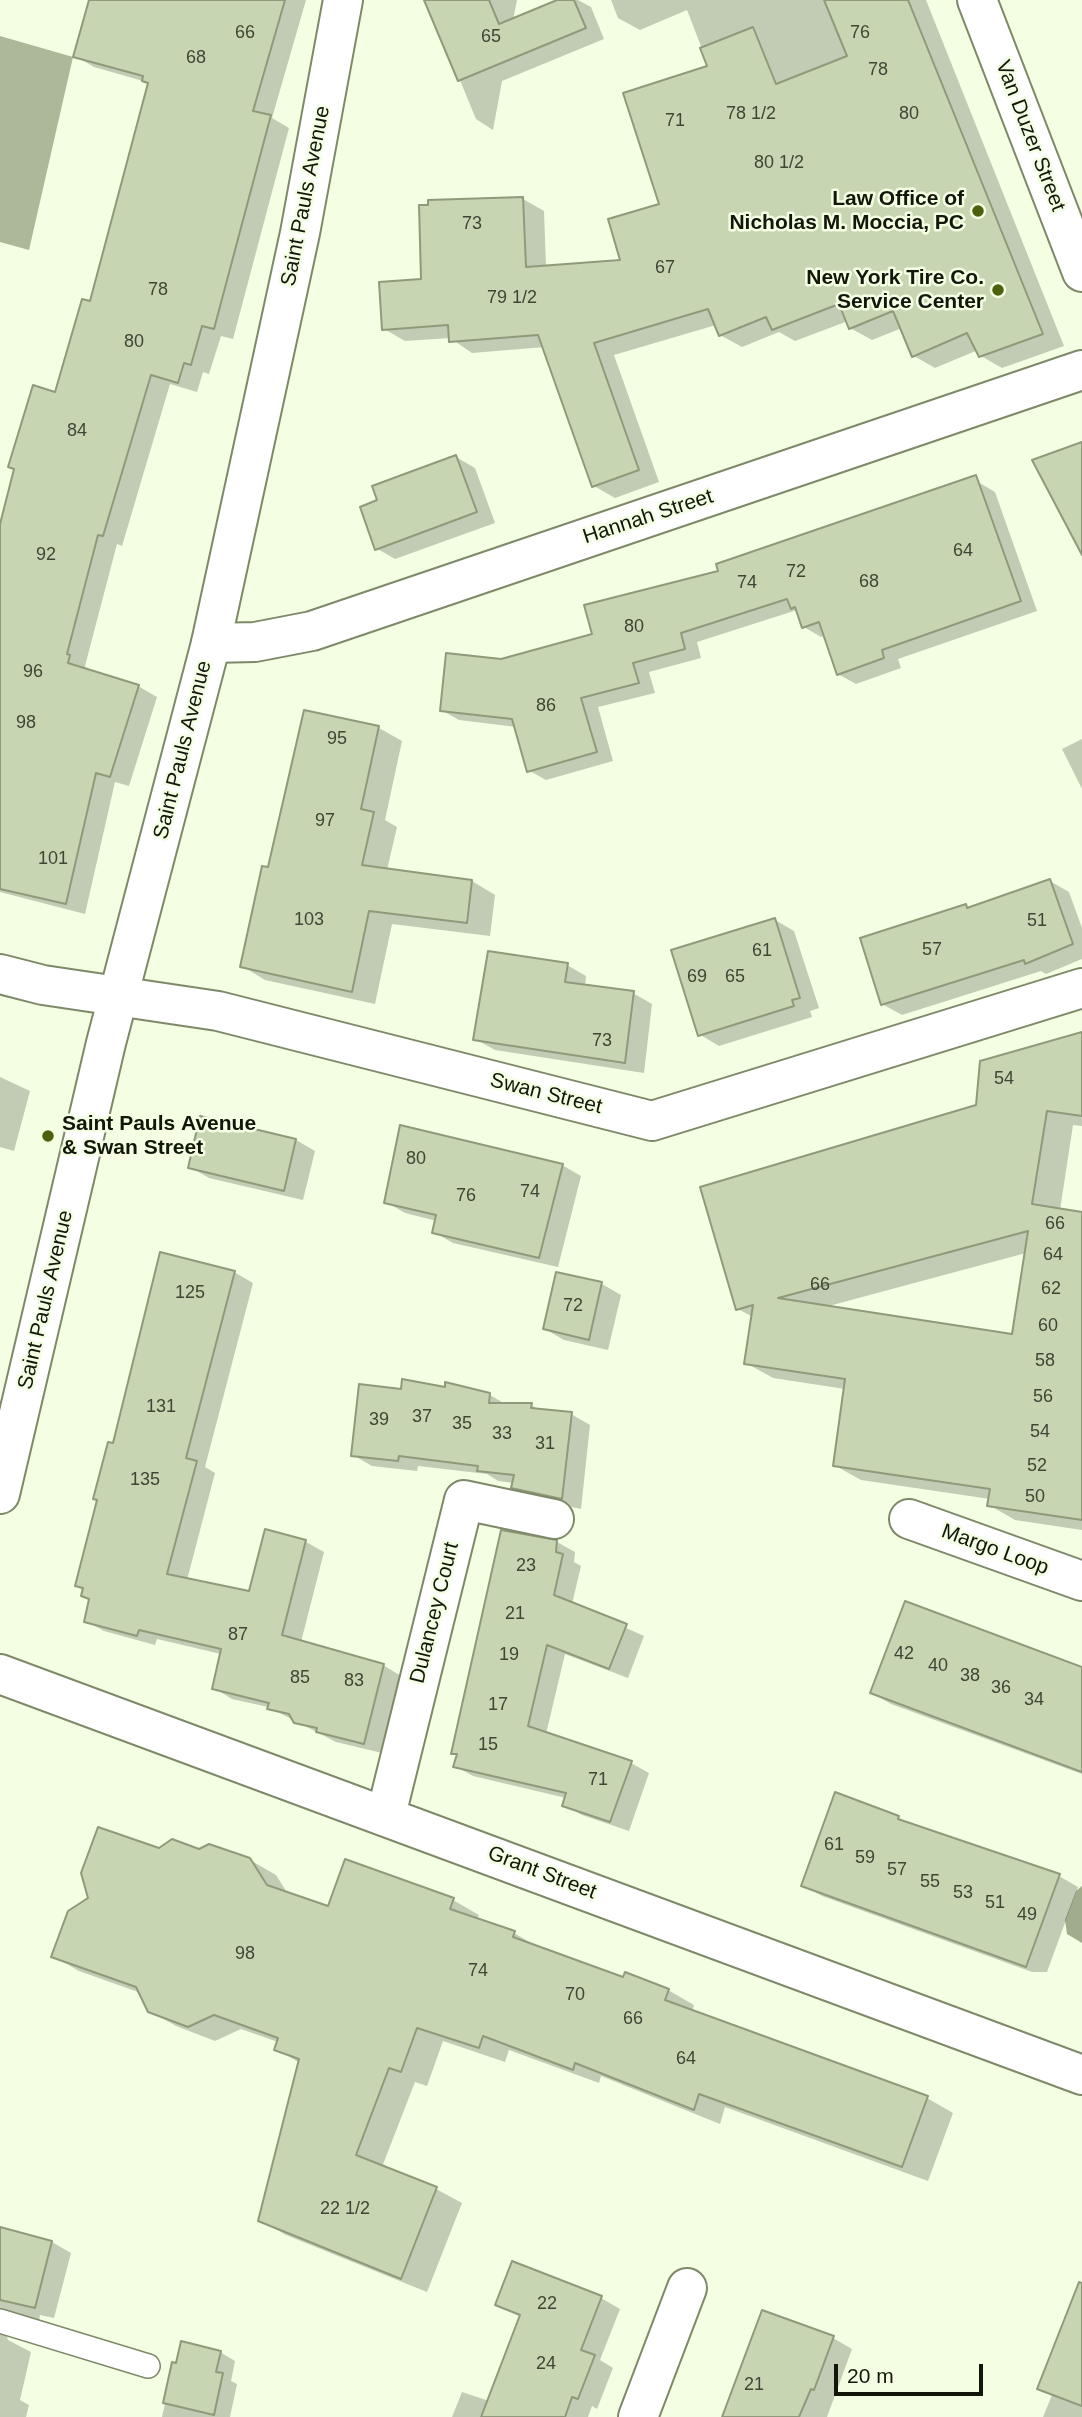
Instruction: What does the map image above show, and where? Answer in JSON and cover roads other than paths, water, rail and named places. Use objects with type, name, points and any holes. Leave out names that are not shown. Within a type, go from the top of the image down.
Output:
[{"type":"street","name":"Saint Pauls Avenue","points":[[0,1494],[120,997],[211,643],[294,260],[343,0]]},
{"type":"street","name":"Van Duzer Street","points":[[977,0],[1082,272]]},
{"type":"street","name":"Hannah Street","points":[[211,643],[255,642],[312,631],[1082,370]]},
{"type":"street","name":"Swan Street","points":[[0,974],[43,985],[218,1011],[652,1121],[1082,988]]},
{"type":"street","name":"Dulancey Court","points":[[386,1815],[464,1500],[554,1519]]},
{"type":"street","name":"Margo Loop","points":[[909,1519],[1082,1581]]},
{"type":"street","name":"Grant Street","points":[[0,1674],[1082,2075]]},
{"type":"street","points":[[638,2417],[687,2288]]},
{"type":"lane","points":[[0,2320],[148,2366]]},
{"type":"place","name":"Law Office of Nicholas M. Moccia, PC","points":[[978,211]]},
{"type":"place","name":"New York Tire Co. Service Center","points":[[998,290]]},
{"type":"place","name":"Saint Pauls Avenue & Swan Street","points":[[48,1136]]}]
